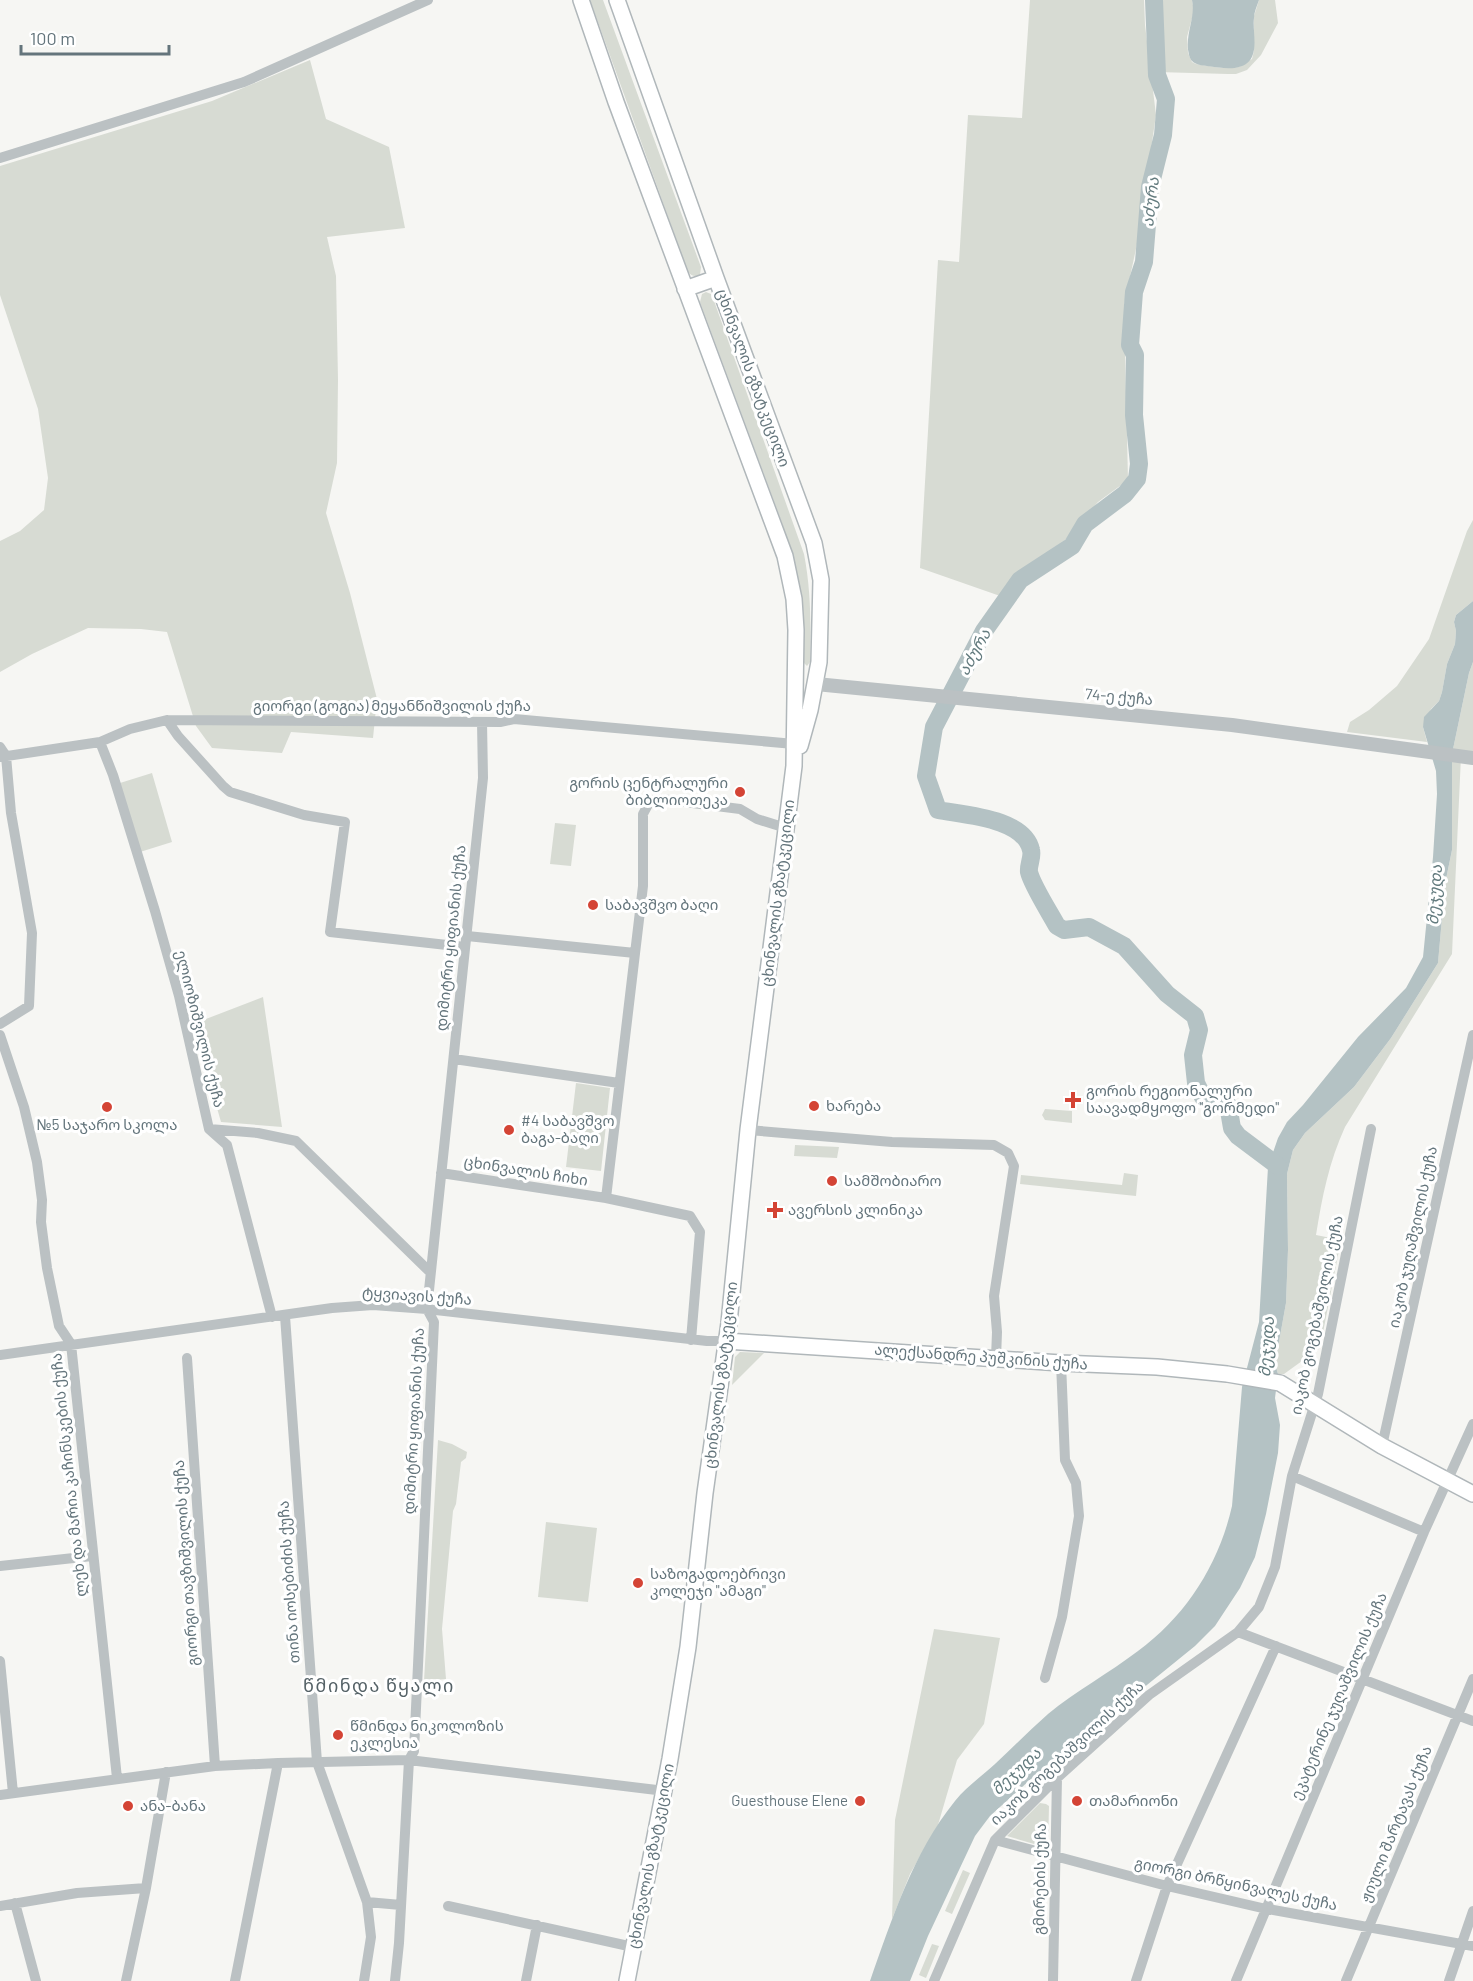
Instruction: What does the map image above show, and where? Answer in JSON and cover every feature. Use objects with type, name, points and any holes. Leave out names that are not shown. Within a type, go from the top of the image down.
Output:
[{"type":"main road","name":"ცხინვალის გზატკეცილი","points":[[580,0],[785,555],[794,599],[796,630],[794,766],[748,1130],[726,1341],[705,1493],[688,1647],[665,1791],[627,1981]]},
{"type":"main road","name":"ცხინვალის გზატკეცილი","points":[[617,0],[814,543],[821,580],[819,662],[816,684],[794,766]]},
{"type":"main road","points":[[685,289],[716,278]]},
{"type":"main road","points":[[796,677],[802,682],[816,684]]},
{"type":"main road","name":"ალექსანდრე პუშკინის ქუჩა","points":[[726,1341],[1157,1367],[1280,1383],[1316,1404]]},
{"type":"main road","points":[[1316,1404],[1382,1446],[1473,1494]]},
{"type":"street","points":[[0,158],[244,82],[428,0]]},
{"type":"street","name":"74-ე ქუჩა","points":[[816,684],[1232,725],[1467,757]]},
{"type":"street","name":"გიორგი (გოგია) მეყანწიშვილის ქუჩა","points":[[2,753],[100,742],[130,729],[167,720],[500,722],[514,719],[794,744]]},
{"type":"street","points":[[167,720],[178,736],[230,792],[304,816],[345,822],[330,932],[635,953]]},
{"type":"street","name":"დიმიტრი ყიფიანის ქუჩა","points":[[395,1981],[409,1760],[414,1750],[434,1322],[427,1309],[483,778],[482,722]]},
{"type":"street","name":"ელიოზიშვილის ქუჩა","points":[[100,742],[113,774],[182,1006],[209,1129],[258,1133],[296,1141],[430,1272]]},
{"type":"street","points":[[0,1024],[29,1006],[32,933],[2,753]]},
{"type":"street","points":[[606,1198],[643,886],[643,814],[650,801],[662,799],[740,809],[757,819],[786,828]]},
{"type":"street","name":"ლეხ და მარია კაჩინსკების ქუჩა","points":[[0,1035],[24,1107],[37,1162],[47,1268],[59,1326],[71,1344],[117,1778]]},
{"type":"street","name":"იაკობ ჯუღაშვილის ქუჩა","points":[[1382,1446],[1473,1035]]},
{"type":"street","points":[[454,1059],[619,1083]]},
{"type":"street","points":[[209,1129],[228,1145],[272,1317]]},
{"type":"street","name":"იაკობ გოგებაშვილის ქუჩა","points":[[934,1981],[995,1840],[1057,1778],[1149,1695],[1238,1632],[1259,1607],[1275,1568],[1292,1476],[1316,1404],[1371,1129]]},
{"type":"street","points":[[748,1130],[892,1142],[994,1145],[1008,1153],[1014,1166],[994,1296],[997,1332],[996,1358]]},
{"type":"street","name":"ცხინვალის ჩიხი","points":[[441,1173],[606,1198],[690,1216],[700,1232],[691,1340]]},
{"type":"street","name":"ტყვიავის ქუჩა","points":[[0,1354],[332,1308],[373,1305],[427,1309],[691,1340],[726,1341]]},
{"type":"street","name":"თინა იოსებიძის ქუჩა","points":[[285,1316],[317,1762],[367,1902],[371,1937],[364,1981]]},
{"type":"street","name":"გიორგი თავზიშვილის ქუჩა","points":[[187,1358],[215,1766]]},
{"type":"street","points":[[1045,1678],[1062,1617],[1079,1516],[1076,1483],[1065,1460],[1061,1363]]},
{"type":"street","name":"ეკატერინე ჯუღაშვილის ქუჩა","points":[[1236,1981],[1424,1532],[1473,1424]]},
{"type":"street","points":[[1292,1476],[1424,1532]]},
{"type":"street","points":[[0,1566],[92,1556]]},
{"type":"street","points":[[1238,1632],[1473,1721]]},
{"type":"street","points":[[1136,1981],[1167,1886],[1276,1646]]},
{"type":"street","points":[[0,1661],[13,1793]]},
{"type":"street","name":"ჟიული შარტავას ქუჩა","points":[[1346,1981],[1473,1679]]},
{"type":"street","points":[[0,1795],[215,1766],[409,1760],[665,1791]]},
{"type":"street","points":[[235,1981],[278,1763]]},
{"type":"street","points":[[126,1981],[146,1888],[166,1772]]},
{"type":"street","name":"გმირების ქუჩა","points":[[1053,1981],[1057,1778]]},
{"type":"street","name":"გიორგი ბრწყინვალეს ქუჩა","points":[[995,1840],[1167,1886],[1266,1909],[1473,1946]]},
{"type":"street","points":[[0,1906],[77,1893],[146,1888]]},
{"type":"street","points":[[367,1902],[401,1905]]},
{"type":"street","points":[[15,1903],[36,1981]]},
{"type":"street","points":[[448,1906],[633,1947]]},
{"type":"street","points":[[1449,1981],[1473,1911]]},
{"type":"street","points":[[526,1981],[537,1925]]},
{"type":"shaded area","points":[[590,0],[603,0],[701,267],[700,275],[693,276],[688,272]]},
{"type":"shaded area","points":[[1030,0],[1144,0],[1156,115],[1137,244],[1124,305],[1128,480],[1098,502],[1065,540],[1017,576],[1003,597],[920,568],[938,260],[959,262],[968,115],[1022,118]]},
{"type":"shaded area","points":[[1154,0],[1192,0],[1194,11],[1187,37],[1188,53],[1192,62],[1196,64],[1221,68],[1239,67],[1252,59],[1254,16],[1259,0],[1275,0],[1278,23],[1261,55],[1247,70],[1236,74],[1157,72]]},
{"type":"shaded area","points":[[310,60],[326,119],[389,147],[405,228],[327,237],[336,276],[338,380],[337,463],[326,513],[350,593],[377,699],[373,738],[291,732],[282,753],[212,748],[196,726],[167,632],[88,628],[0,672],[0,541],[20,531],[44,510],[48,478],[38,409],[0,295],[0,166],[212,101]]},
{"type":"shaded area","points":[[706,292],[713,298],[804,554],[810,621],[810,662],[807,666],[803,662],[793,559],[782,523],[700,302],[702,294]]},
{"type":"shaded area","points":[[1473,520],[1473,601],[1456,615],[1455,644],[1447,664],[1442,692],[1423,727],[1427,742],[1347,732],[1350,722],[1369,710],[1397,686],[1429,639],[1467,531]]},
{"type":"shaded area","points":[[1473,662],[1473,758],[1461,756],[1452,954],[1339,1140],[1327,1180],[1316,1235],[1341,1240],[1320,1348],[1284,1374],[1278,1374],[1275,1364],[1286,1303],[1287,1174],[1293,1150],[1305,1133],[1354,1087],[1391,1038],[1438,963],[1445,884],[1452,850],[1452,754]]},
{"type":"shaded area","points":[[152,773],[172,842],[140,852],[120,783]]},
{"type":"shaded area","points":[[555,823],[576,825],[571,866],[550,864]]},
{"type":"shaded area","points":[[263,997],[282,1127],[221,1122],[193,1024]]},
{"type":"shaded area","points":[[576,1083],[610,1088],[601,1171],[566,1167]]},
{"type":"shaded area","points":[[1045,1109],[1072,1111],[1072,1123],[1045,1120],[1042,1115]]},
{"type":"shaded area","points":[[795,1145],[839,1147],[837,1158],[794,1156]]},
{"type":"shaded area","points":[[1124,1173],[1138,1175],[1136,1196],[1020,1184],[1021,1175],[1122,1185]]},
{"type":"shaded area","points":[[740,1352],[764,1353],[732,1385],[735,1357]]},
{"type":"shaded area","points":[[438,1440],[467,1452],[466,1458],[461,1462],[456,1504],[453,1511],[442,1629],[446,1679],[424,1681]]},
{"type":"shaded area","points":[[546,1522],[597,1528],[588,1602],[538,1597]]},
{"type":"shaded area","points":[[934,1629],[1000,1638],[984,1724],[957,1760],[938,1825],[910,1874],[892,1919],[895,1820]]},
{"type":"shaded area","points":[[1040,1803],[1049,1806],[1048,1848],[1007,1836]]},
{"type":"shaded area","points":[[963,1870],[970,1873],[952,1914],[945,1911]]},
{"type":"shaded area","points":[[932,1944],[939,1946],[926,1978],[919,1975]]},
{"type":"water","points":[[1192,0],[1259,0],[1254,16],[1253,53],[1246,64],[1228,68],[1196,64],[1192,60],[1188,48],[1193,13]]},
{"type":"water","name":"მეჯუდა","points":[[1473,601],[1473,662],[1452,754],[1452,850],[1445,884],[1438,963],[1391,1038],[1354,1087],[1305,1133],[1293,1150],[1287,1174],[1286,1303],[1275,1364],[1278,1374],[1275,1398],[1280,1425],[1278,1453],[1255,1557],[1240,1588],[1215,1626],[1195,1646],[1031,1779],[990,1816],[975,1836],[928,1936],[910,1981],[870,1981],[915,1864],[940,1821],[955,1801],[1048,1714],[1127,1659],[1171,1622],[1198,1587],[1219,1548],[1232,1506],[1242,1387],[1259,1322],[1268,1167],[1278,1138],[1287,1122],[1358,1037],[1406,988],[1423,957],[1437,794],[1436,771],[1423,727],[1424,717],[1439,701],[1442,692],[1447,664],[1455,644],[1456,615]]},
{"type":"waterway","name":"აძურა","points":[[1154,0],[1157,75],[1166,99],[1163,135],[1150,187],[1144,262],[1134,292],[1130,345],[1135,355],[1134,415],[1139,464],[1137,479],[1125,494],[1085,524],[1072,546],[1020,580],[984,631],[934,727],[926,776],[938,810],[992,820],[1017,831],[1026,839],[1031,850],[1029,869],[1031,878],[1057,926],[1064,930],[1089,927],[1124,946],[1167,994],[1195,1016],[1199,1030],[1193,1055],[1196,1083],[1203,1097],[1217,1098],[1228,1105],[1232,1128],[1238,1136],[1278,1166]]},
{"type":"place","name":"გორის ცენტრალური ბიბლიოთეკა","points":[[740,792]]},
{"type":"place","name":"საბავშვო ბაღი","points":[[593,905]]},
{"type":"place","name":"გორის რეგიონალური საავადმყოფო \"გორმედი\"","points":[[1073,1100]]},
{"type":"place","name":"ხარება","points":[[814,1106]]},
{"type":"place","name":"№5 საჯარო სკოლა","points":[[107,1107]]},
{"type":"place","name":"#4 საბავშვო ბაგა-ბაღი","points":[[509,1130]]},
{"type":"place","name":"სამშობიარო","points":[[832,1181]]},
{"type":"place","name":"ავერსის კლინიკა","points":[[775,1210]]},
{"type":"place","name":"საზოგადოებრივი კოლეჯი \"ამაგი\"","points":[[638,1583]]},
{"type":"place","name":"წმინდა ნიკოლოზის ეკლესია","points":[[338,1735]]},
{"type":"place","name":"Guesthouse Elene","points":[[860,1801]]},
{"type":"place","name":"თამარიონი","points":[[1077,1801]]},
{"type":"place","name":"ანა-ბანა","points":[[128,1806]]},
{"type":"district","name":"წმინდა წყალი","points":[[379,1686]]}]
